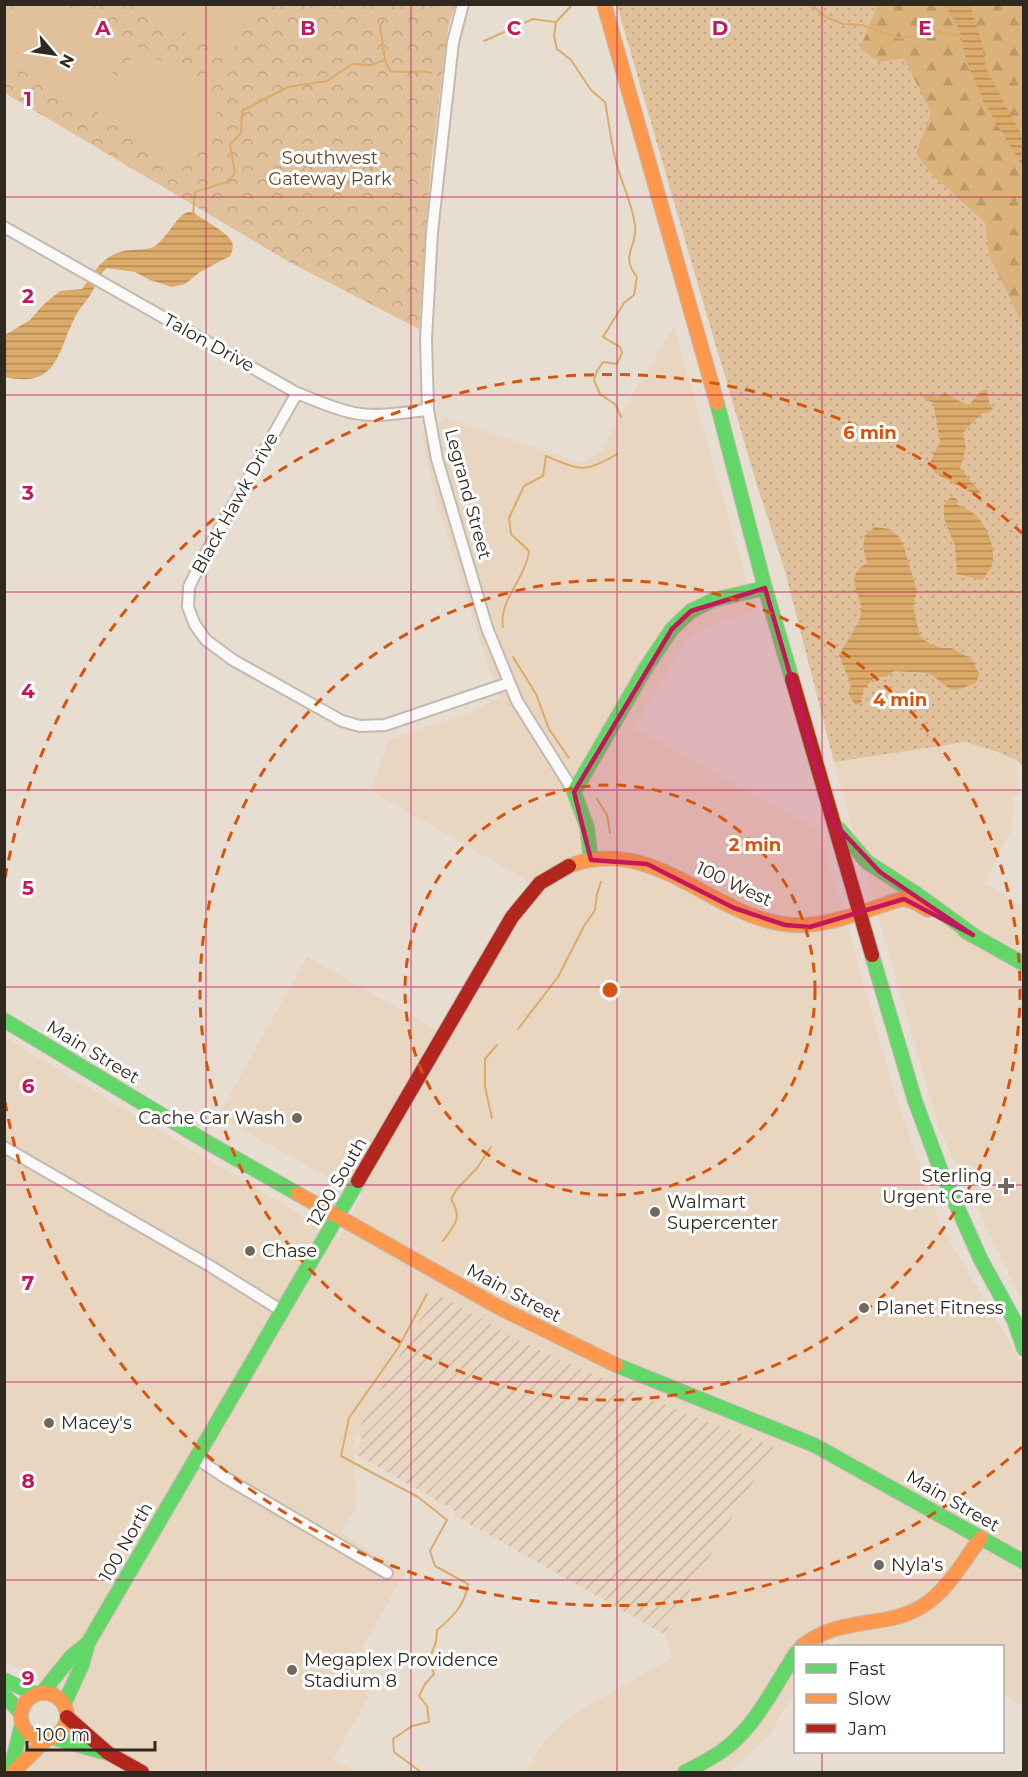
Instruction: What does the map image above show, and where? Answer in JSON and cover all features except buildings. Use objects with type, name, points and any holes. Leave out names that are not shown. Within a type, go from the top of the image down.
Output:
[{"type":"main road","points":[[604,4],[725,433],[765,588],[908,1080],[941,1171],[981,1260],[1019,1323],[1023,1349]]},
{"type":"main road","points":[[574,792],[647,666],[672,629],[691,611],[713,600],[765,588]]},
{"type":"main road","name":"Legrand Street","points":[[574,792],[587,827],[591,860]]},
{"type":"main road","points":[[833,822],[873,867],[918,895],[973,935]]},
{"type":"main road","name":"100 West","points":[[508,923],[525,897],[547,878],[591,860],[621,859],[647,864],[666,871],[734,908],[785,925],[810,927],[904,899],[917,903],[1023,964]]},
{"type":"main road","name":"1200 South","points":[[196,1458],[508,923]]},
{"type":"main road","name":"Main Street","points":[[4,1020],[213,1145],[500,1308],[611,1363],[814,1444],[1023,1562]]},
{"type":"main road","name":"100 North","points":[[66,1711],[88,1643],[196,1458]]},
{"type":"main road","points":[[804,1645],[824,1631],[841,1625],[894,1617],[931,1601],[940,1593],[981,1538]]},
{"type":"main road","name":"100 North","points":[[39,1693],[71,1657],[88,1643]]},
{"type":"main road","points":[[685,1773],[715,1757],[744,1731],[755,1719],[794,1655]]},
{"type":"main road","points":[[4,1680],[39,1693],[52,1695],[108,1753],[142,1773]]},
{"type":"main road","points":[[12,1773],[22,1718],[29,1698],[39,1693]]},
{"type":"main road","points":[[4,1695],[22,1718],[28,1733],[37,1738],[108,1753]]},
{"type":"main road","points":[[12,1773],[60,1733],[66,1711]]},
{"type":"street","name":"Legrand Street","points":[[463,4],[453,42],[432,232],[426,339],[428,410],[437,459],[487,628],[517,701],[574,792]]},
{"type":"street","name":"Talon Drive","points":[[4,227],[297,393],[328,406],[355,413],[375,414],[428,410]]},
{"type":"street","name":"Black Hawk Drive","points":[[297,393],[206,552],[189,587],[188,607],[195,625],[206,640],[233,660],[329,714],[360,726],[385,725],[509,683]]},
{"type":"street","points":[[4,1147],[210,1266],[282,1311]]},
{"type":"street","points":[[196,1458],[387,1572]]},
{"type":"highlighted area","points":[[765,588],[833,822],[880,872],[973,935],[904,899],[810,927],[785,925],[734,908],[647,864],[591,860],[574,792],[672,629],[691,611]]},
{"type":"shaded area","points":[[945,5],[970,5],[982,43],[986,69],[1023,138],[1023,167],[983,101],[966,59],[959,28]]},
{"type":"shaded area","points":[[187,212],[193,212],[229,238],[233,245],[230,256],[200,272],[185,284],[172,287],[135,272],[107,268],[78,312],[54,364],[46,372],[36,377],[23,379],[5,377],[5,335],[30,320],[60,291],[82,289],[102,262],[108,258],[123,251],[155,246]]},
{"type":"shaded area","points":[[674,326],[755,611],[725,619],[697,633],[679,653],[634,728],[820,831],[890,1077],[940,1225],[1023,1365],[1023,1706],[1004,1695],[1004,1645],[839,1645],[837,1637],[827,1645],[794,1645],[794,1692],[769,1736],[729,1772],[526,1772],[544,1742],[572,1715],[673,1657],[664,1634],[774,1446],[689,1415],[597,1376],[520,1341],[435,1293],[356,1433],[354,1453],[356,1508],[341,1533],[405,1572],[360,1652],[368,1698],[333,1759],[356,1772],[29,1772],[42,1750],[58,1742],[72,1714],[71,1701],[5,1660],[5,1038],[339,1238],[362,1196],[218,1116],[307,957],[449,1037],[533,884],[370,790],[389,740],[469,713],[500,697],[489,670],[436,499],[421,433],[446,418],[582,463],[603,450],[616,422]]},
{"type":"shaded area","points":[[987,389],[989,403],[993,408],[989,413],[983,413],[963,433],[966,447],[960,468],[981,493],[976,495],[936,474],[929,465],[940,441],[933,402],[925,400],[924,395],[937,397],[945,393],[965,404],[970,404],[979,393]]},
{"type":"shaded area","points":[[950,498],[956,498],[957,504],[980,520],[990,539],[993,561],[982,580],[957,574],[955,546],[944,518],[944,504]]},
{"type":"shaded area","points":[[875,527],[889,529],[898,536],[903,544],[917,591],[913,607],[920,636],[928,643],[940,648],[951,648],[972,659],[979,674],[976,683],[957,690],[950,689],[929,673],[894,671],[886,677],[875,677],[864,689],[861,703],[855,705],[848,693],[851,684],[839,655],[860,618],[861,603],[856,589],[855,575],[867,563],[863,547],[865,535]]},
{"type":"shaded area","points":[[966,742],[1016,760],[1020,792],[1013,798],[1012,830],[984,883],[1023,907],[1023,1303],[939,1128],[834,762]]},
{"type":"shaded area","points":[[435,1293],[520,1341],[597,1376],[689,1415],[774,1446],[664,1634],[454,1515],[455,1511],[354,1453],[362,1438],[356,1433]]},
{"type":"green space","points":[[259,4],[229,57],[135,5]]},
{"type":"green space","name":"Southwest Gateway Park","points":[[391,4],[394,7],[397,4],[455,5],[448,28],[431,164],[419,329],[291,263],[5,93],[5,5]]},
{"type":"green space","points":[[16,5],[64,5],[129,43],[90,111],[5,61],[5,24]]},
{"type":"green space","points":[[617,5],[1023,5],[1023,766],[1016,760],[997,752],[966,742],[834,762],[785,571],[756,482]]},
{"type":"green space","points":[[878,5],[1023,5],[1023,325],[989,255],[985,222],[933,176],[916,154],[931,113],[904,58],[879,62],[860,48]]},
{"type":"green space","points":[[138,47],[225,99],[185,167],[97,115]]},
{"type":"waterway","points":[[573,4],[556,22],[554,36],[557,49],[571,60],[591,90],[605,102],[616,162],[635,225],[629,257],[637,277],[634,295],[624,303],[603,337],[620,347],[622,353],[617,364],[603,362],[594,380],[600,394],[616,405],[621,417]]},
{"type":"waterway","points":[[810,4],[826,17],[843,24],[862,25],[899,38],[939,32],[963,36]]},
{"type":"waterway","points":[[385,19],[380,25],[385,60]]},
{"type":"waterway","points":[[484,41],[533,19],[555,22]]},
{"type":"waterway","points":[[193,214],[195,192],[227,182],[235,173],[230,145],[241,133],[242,111],[288,87],[327,81],[352,64],[371,65],[385,60],[390,71],[431,73]]},
{"type":"waterway","points":[[503,627],[508,599],[523,571],[529,551],[511,534],[509,518],[524,486],[543,476],[546,456],[582,468],[597,465],[617,454]]},
{"type":"waterway","points":[[513,657],[536,694],[549,729],[569,758]]},
{"type":"waterway","points":[[597,799],[607,815],[610,833]]},
{"type":"waterway","points":[[518,1029],[558,977],[584,926],[595,910],[601,882]]},
{"type":"waterway","points":[[492,1118],[485,1087],[485,1059],[497,1045]]},
{"type":"waterway","points":[[443,1241],[454,1226],[457,1217],[451,1199],[491,1147]]},
{"type":"waterway","points":[[421,1772],[394,1752],[393,1739],[412,1726],[429,1722],[427,1706],[419,1696],[425,1684],[434,1674],[429,1660],[436,1642],[437,1630],[457,1610],[468,1584],[435,1566],[430,1551],[447,1520],[418,1497],[341,1456],[349,1418],[398,1348],[427,1294]]},
{"type":"traffic: fast","points":[[717,403],[765,588],[792,679]]},
{"type":"traffic: fast","points":[[591,860],[587,827],[574,792],[647,666],[672,629],[691,611],[713,600],[765,588]]},
{"type":"traffic: fast","points":[[839,829],[867,862],[973,935]]},
{"type":"traffic: fast","points":[[965,931],[1024,964]]},
{"type":"traffic: fast","points":[[872,955],[915,1101],[941,1171],[981,1260],[1014,1320],[1024,1349]]},
{"type":"traffic: fast","points":[[4,1020],[298,1194]]},
{"type":"traffic: fast","points":[[64,1704],[82,1665],[88,1643],[358,1181]]},
{"type":"traffic: fast","points":[[616,1365],[814,1445],[1024,1562]]},
{"type":"traffic: fast","points":[[42,1693],[71,1657],[88,1643]]},
{"type":"traffic: fast","points":[[685,1772],[726,1748],[747,1728],[794,1656]]},
{"type":"traffic: fast","points":[[4,1680],[36,1694]]},
{"type":"traffic: fast","points":[[4,1695],[21,1713]]},
{"type":"traffic: fast","points":[[10,1772],[22,1724]]},
{"type":"traffic: fast","points":[[54,1738],[103,1752]]},
{"type":"traffic: slow","points":[[604,4],[717,403]]},
{"type":"traffic: slow","points":[[569,866],[602,859],[633,861],[662,871],[746,913],[775,922],[806,925],[824,922],[903,899],[913,901],[928,910]]},
{"type":"traffic: slow","points":[[298,1194],[500,1308],[616,1365]]},
{"type":"traffic: slow","points":[[804,1645],[817,1636],[833,1630],[910,1613],[924,1605],[948,1583],[981,1538]]},
{"type":"traffic: slow","points":[[44,1693],[60,1700],[67,1716],[60,1732],[44,1739],[28,1732],[21,1716],[28,1700],[44,1693]]},
{"type":"traffic: slow","points":[[13,1772],[46,1740]]},
{"type":"traffic: jam","points":[[792,679],[872,955]]},
{"type":"traffic: jam","points":[[358,1181],[512,917],[540,883],[569,866]]},
{"type":"traffic: jam","points":[[67,1717],[108,1753],[142,1772]]},
{"type":"place","name":"Cache Car Wash","points":[[297,1118]]},
{"type":"place","name":"Sterling Urgent Care","points":[[1006,1186]]},
{"type":"place","name":"Walmart Supercenter","points":[[655,1212]]},
{"type":"place","name":"Chase","points":[[250,1251]]},
{"type":"place","name":"Planet Fitness","points":[[864,1308]]},
{"type":"place","name":"Macey's","points":[[49,1423]]},
{"type":"place","name":"Nyla's","points":[[879,1565]]},
{"type":"place","name":"Megaplex Providence Stadium 8","points":[[292,1670]]}]
